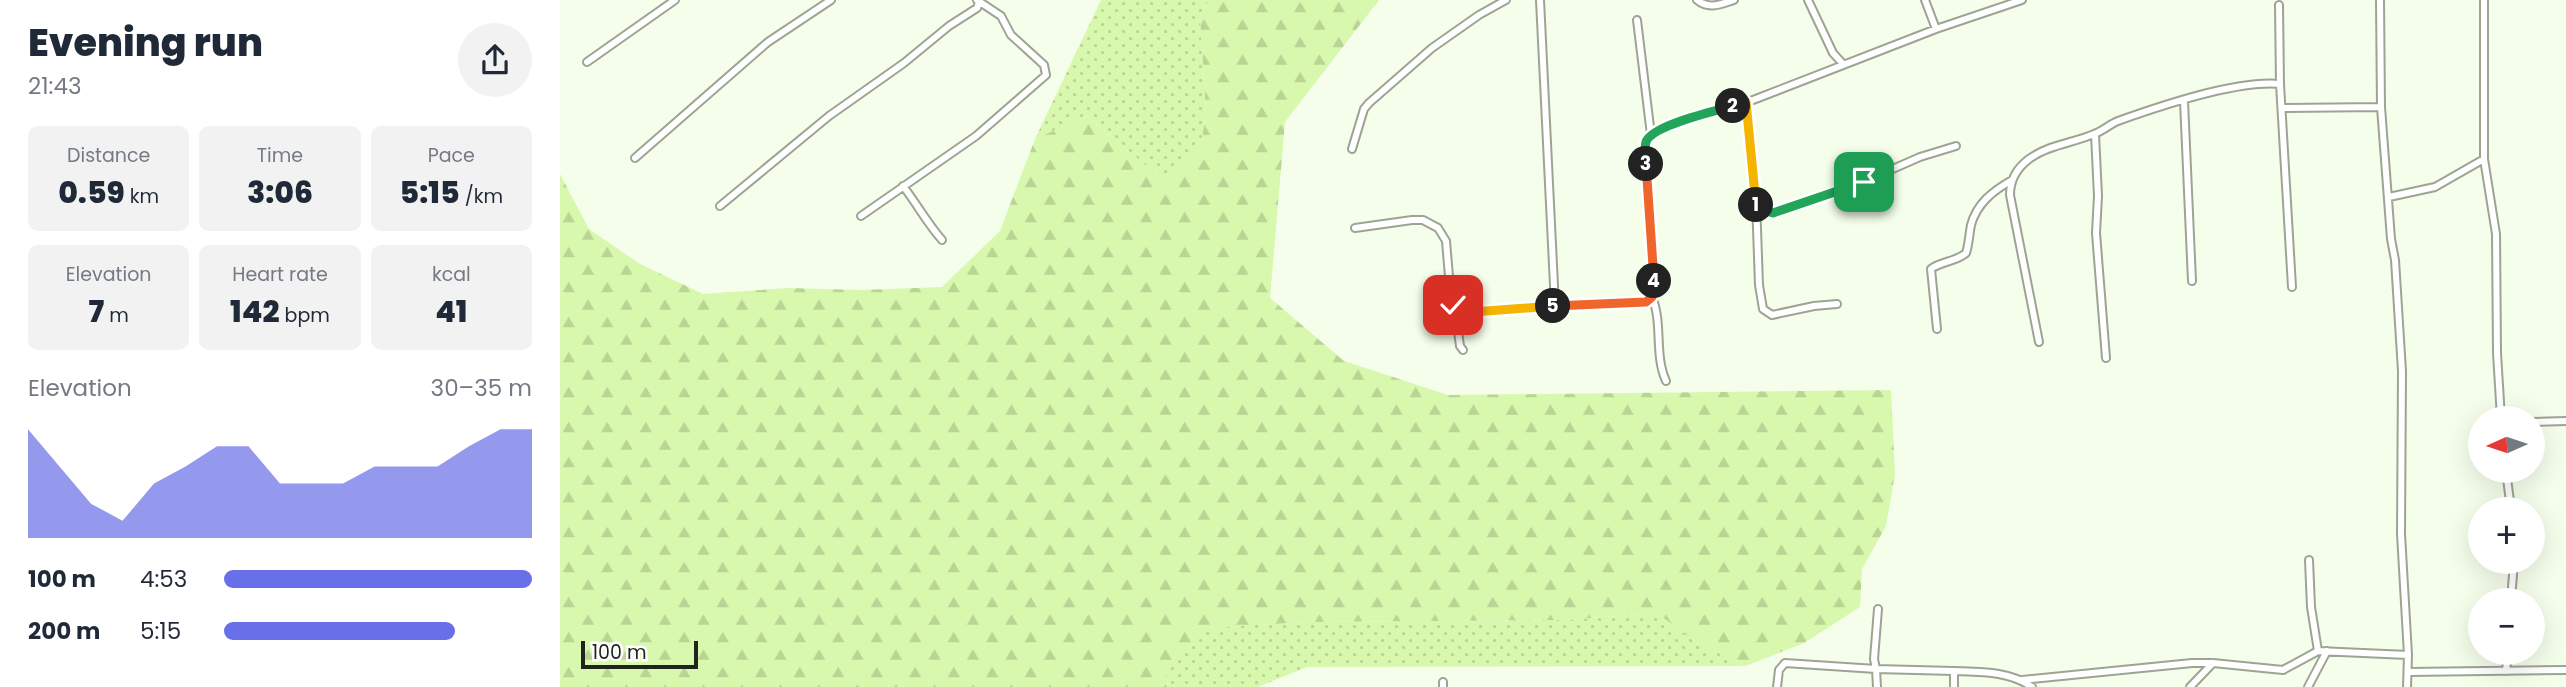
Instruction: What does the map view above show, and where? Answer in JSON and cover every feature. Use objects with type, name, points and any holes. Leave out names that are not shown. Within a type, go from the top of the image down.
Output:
[{"type":"street","points":[[587,62],[676,0]]},
{"type":"street","points":[[635,158],[768,42],[831,0]]},
{"type":"street","points":[[1352,149],[1364,109],[1369,103],[1432,48],[1479,15],[1506,0]]},
{"type":"street","points":[[1540,0],[1555,306]]},
{"type":"street","points":[[1697,0],[1705,5],[1715,6],[1734,0]]},
{"type":"street","points":[[1808,0],[1833,52],[1843,64]]},
{"type":"street","points":[[1925,0],[1936,29]]},
{"type":"street","points":[[1463,350],[1455,317],[1460,313],[1646,302],[1652,297],[1655,290],[1654,266],[1646,182],[1646,142],[1650,135],[1674,124],[1746,102],[1936,29],[2022,0]]},
{"type":"street","points":[[2380,0],[2381,107],[2402,371],[2401,534],[2409,672],[2407,687]]},
{"type":"street","points":[[2484,0],[2484,159],[2496,234],[2500,406]]},
{"type":"street","points":[[720,206],[829,116],[977,8],[978,1],[1001,16],[1012,35],[1044,65],[1046,75],[976,136],[861,216]]},
{"type":"street","points":[[2279,5],[2280,84],[2292,287]]},
{"type":"street","points":[[1637,20],[1650,135]]},
{"type":"street","points":[[2039,342],[2012,206],[2010,185],[2019,167],[2043,151],[2095,134],[2115,122],[2249,85],[2280,84]]},
{"type":"street","points":[[2184,101],[2192,281]]},
{"type":"street","points":[[1746,102],[1763,309],[1772,315],[1837,304]]},
{"type":"street","points":[[2283,108],[2381,107]]},
{"type":"street","points":[[2095,134],[2098,196],[2096,233],[2106,358]]},
{"type":"street","points":[[1756,208],[1768,213],[1781,211],[1864,182],[1920,157],[1956,146]]},
{"type":"street","points":[[2389,197],[2435,187],[2484,159]]},
{"type":"street","points":[[1937,329],[1931,269],[1966,253],[1972,223],[1981,204],[1989,194],[2012,179]]},
{"type":"street","points":[[903,186],[942,240]]},
{"type":"street","points":[[1355,228],[1423,220],[1438,228],[1446,241],[1451,300],[1460,313]]},
{"type":"street","points":[[1652,297],[1656,309],[1661,366],[1666,381]]},
{"type":"street","points":[[2545,422],[2566,421]]},
{"type":"street","points":[[2309,560],[2311,607],[2318,651]]},
{"type":"street","points":[[1877,687],[1874,659],[1878,609]]},
{"type":"street","points":[[2022,680],[2213,663],[2283,670],[2318,651],[2408,655]]},
{"type":"street","points":[[2308,687],[2327,651]]},
{"type":"street","points":[[1777,687],[1779,670],[1785,663],[1992,672],[2022,680],[2032,687]]},
{"type":"street","points":[[2190,687],[2213,663]]},
{"type":"street","points":[[2506,671],[2507,665]]},
{"type":"street","points":[[2409,672],[2566,670]]},
{"type":"street","points":[[1954,671],[1954,687]]},
{"type":"green space","points":[[1101,0],[1209,0],[1200,15],[1206,114],[1200,149],[1163,180],[1087,116],[1035,139]]},
{"type":"green space","points":[[1209,0],[1379,0],[1285,122],[1270,298],[1344,361],[1448,395],[1891,390],[1895,474],[1886,526],[1862,569],[1860,607],[1804,643],[1746,666],[1694,641],[1657,613],[1565,620],[1305,622],[1209,628],[1165,667],[1168,687],[560,687],[560,174],[589,229],[640,264],[703,294],[788,288],[861,290],[942,287],[1000,231],[1035,139],[1087,116],[1163,180],[1200,149],[1206,114],[1200,15]]},
{"type":"green space","points":[[1657,613],[1694,641],[1746,666],[1307,667],[1258,687],[1168,687],[1165,667],[1208,628],[1305,622],[1565,620]]},
{"type":"route","points":[[1453,305],[1460,313],[1646,302],[1655,290],[1651,216],[1646,182],[1646,142],[1650,135],[1674,124],[1746,102],[1756,208],[1773,213],[1822,194],[1864,182]]}]
